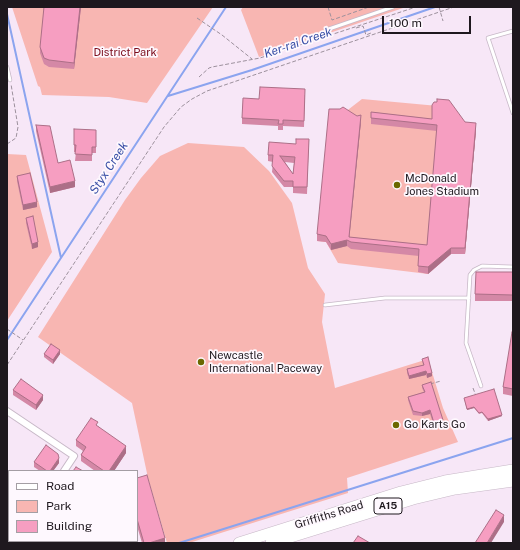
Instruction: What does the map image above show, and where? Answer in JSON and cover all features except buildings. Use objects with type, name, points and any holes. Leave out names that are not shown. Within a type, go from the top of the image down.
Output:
[{"type":"highway","name":"Griffiths Road","points":[[271,543],[401,492],[445,481],[513,470]]},
{"type":"highway","name":"Griffiths Road","points":[[239,543],[347,514],[455,489],[513,481]]},
{"type":"street","points":[[7,411],[74,456],[65,470]]},
{"type":"lane","points":[[326,30],[393,7]]},
{"type":"lane","points":[[513,31],[488,38],[513,113]]},
{"type":"lane","points":[[7,67],[10,80]]},
{"type":"lane","points":[[481,386],[466,343],[470,275],[474,270],[482,266],[513,267]]},
{"type":"lane","points":[[325,305],[385,298],[469,298]]},
{"type":"path","points":[[328,7],[332,20],[369,7]]},
{"type":"path","points":[[356,28],[416,7]]},
{"type":"path","points":[[7,365],[164,127],[181,107],[192,98],[207,91],[454,7]]},
{"type":"path","points":[[439,8],[443,21]]},
{"type":"path","points":[[197,18],[222,35],[252,59]]},
{"type":"path","points":[[199,77],[212,67],[260,58],[363,26],[366,35],[371,33],[371,35]]},
{"type":"path","points":[[7,144],[16,138],[18,127],[10,80]]},
{"type":"path","points":[[7,329],[24,340]]},
{"type":"path","points":[[427,385],[441,380]]},
{"type":"path","points":[[473,388],[476,396]]},
{"type":"green space","name":"District Park","points":[[12,7],[213,7],[147,103],[109,97],[42,95]]},
{"type":"green space","points":[[243,7],[406,7],[259,57],[241,10]]},
{"type":"green space","name":"McDonald Jones Stadium","points":[[362,99],[449,107],[465,129],[476,130],[465,254],[451,254],[428,274],[338,263],[326,242],[317,241],[340,116]]},
{"type":"green space","name":"Newcastle International Paceway","points":[[188,143],[244,147],[269,171],[292,203],[308,268],[325,294],[322,322],[335,388],[428,359],[443,408],[458,442],[347,478],[348,493],[189,543],[167,543],[148,478],[132,403],[38,337],[125,200],[141,178],[160,156]]},
{"type":"green space","points":[[7,154],[26,155],[52,252],[7,321]]},
{"type":"waterway","name":"Styx Creek","points":[[7,340],[226,7]]},
{"type":"waterway","name":"Ker-rai Creek","points":[[168,96],[252,70],[435,7]]},
{"type":"waterway","points":[[7,14],[61,258]]},
{"type":"waterway","points":[[179,543],[513,438]]},
{"type":"place","name":"McDonald Jones Stadium","points":[[397,185]]},
{"type":"place","name":"Newcastle International Paceway","points":[[201,362]]},
{"type":"place","name":"Go Karts Go","points":[[396,425]]}]
